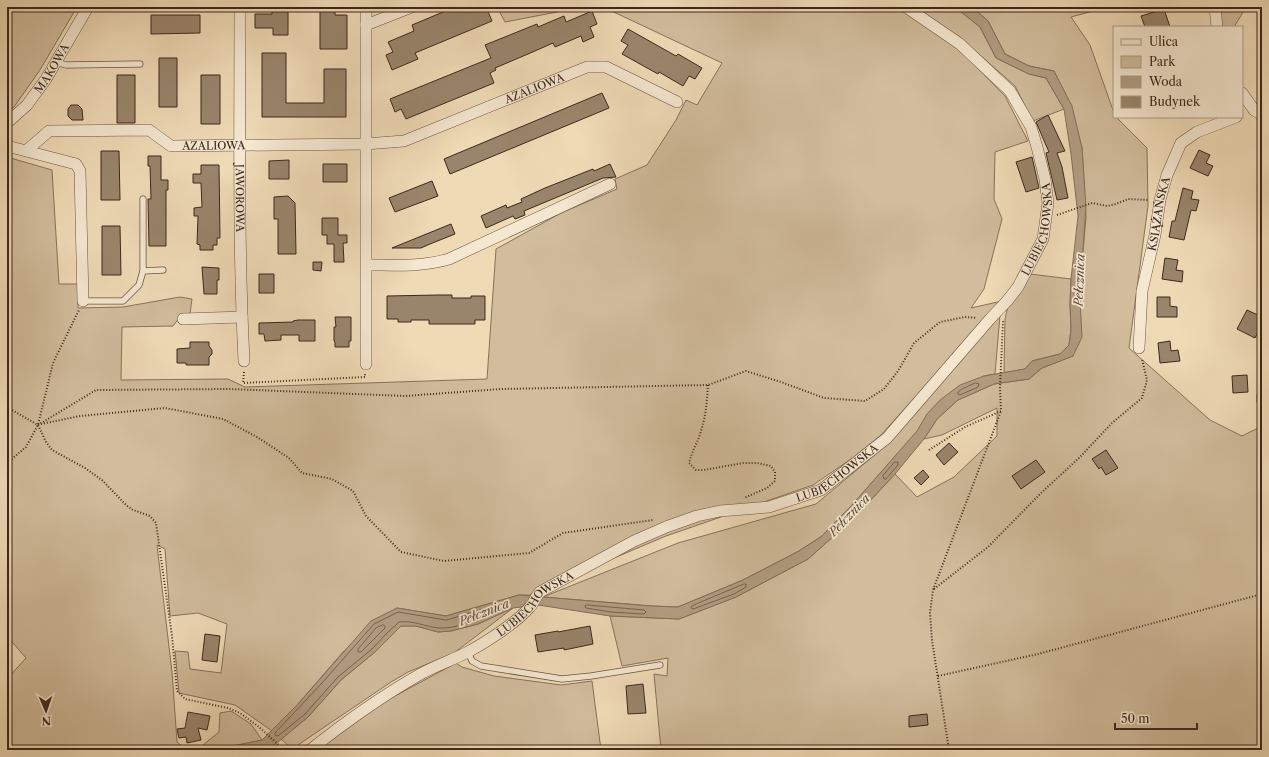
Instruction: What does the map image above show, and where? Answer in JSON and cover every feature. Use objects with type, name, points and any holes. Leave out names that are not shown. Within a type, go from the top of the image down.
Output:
[{"type":"street","name":"MAKOWA","points":[[7,123],[27,105],[46,79],[88,7]]},
{"type":"street","name":"JAWOROWA","points":[[240,7],[240,144],[244,361]]},
{"type":"street","points":[[366,7],[366,364]]},
{"type":"street","points":[[366,25],[412,7]]},
{"type":"street","name":"LUBIECHOWSKA","points":[[310,750],[340,725],[379,699],[418,675],[468,652],[486,641],[516,620],[531,607],[535,597],[546,588],[634,541],[666,527],[697,516],[720,511],[769,507],[822,490],[887,438],[1007,301],[1018,286],[1043,239],[1048,203],[1045,179],[1031,127],[1010,91],[960,44],[906,7]]},
{"type":"street","points":[[1215,7],[1217,26]]},
{"type":"street","name":"AZALIOWA","points":[[27,150],[49,131],[149,130],[171,146],[240,144],[365,144],[404,141],[587,67],[606,67],[677,102]]},
{"type":"street","points":[[1243,94],[1258,113]]},
{"type":"street","points":[[1243,115],[1258,113]]},
{"type":"street","name":"KSIĄŻAŃSKA","points":[[1139,348],[1142,291],[1155,235],[1160,200],[1167,175],[1182,144],[1197,132],[1233,118]]},
{"type":"street","points":[[7,146],[76,164],[80,171],[83,301]]},
{"type":"street","points":[[367,265],[416,265],[435,263],[449,259],[610,184]]},
{"type":"street","points":[[183,319],[242,317]]},
{"type":"lane","points":[[56,62],[66,65],[140,64]]},
{"type":"lane","points":[[83,301],[123,300],[139,285],[143,271],[143,199]]},
{"type":"lane","points":[[143,271],[163,270]]},
{"type":"lane","points":[[468,652],[472,660],[481,666],[562,679],[660,665]]},
{"type":"path","points":[[1067,212],[1092,204],[1107,206],[1128,199],[1160,200]]},
{"type":"path","points":[[7,463],[26,447],[38,425],[53,363],[83,301]]},
{"type":"path","points":[[948,750],[937,677],[930,613],[933,590],[1001,411],[1000,388],[1003,316],[1007,301]]},
{"type":"path","points":[[38,425],[96,390],[230,389],[405,396],[501,389],[708,384],[746,371],[824,398],[865,401],[884,389],[898,371],[914,343],[940,322],[965,317],[990,319]]},
{"type":"path","points":[[933,590],[988,547],[1040,494],[1080,457],[1112,423],[1142,398],[1147,380],[1139,348]]},
{"type":"path","points":[[244,361],[244,383],[365,376],[366,364]]},
{"type":"path","points":[[708,384],[705,415],[701,432],[691,452],[689,463],[696,470],[704,470],[742,463],[757,463],[771,466],[775,472],[776,481],[767,488],[740,500]]},
{"type":"path","points":[[7,407],[38,425],[46,442],[52,450],[85,468],[102,480],[126,505],[133,510],[150,516],[156,524],[172,636],[175,676],[178,691],[186,699],[228,708],[240,713],[259,727],[284,750]]},
{"type":"path","points":[[38,425],[80,416],[165,408],[223,419],[257,437],[288,458],[302,473],[332,479],[353,491],[366,516],[401,552],[444,561],[529,553],[563,533],[658,520]]},
{"type":"path","points":[[929,450],[965,427],[1001,411]]},
{"type":"path","points":[[937,677],[1038,654],[1262,594]]},
{"type":"green space","points":[[15,7],[77,7],[40,70],[14,107],[7,112],[7,16]]},
{"type":"green space","points":[[497,7],[583,7],[505,22]]},
{"type":"green space","points":[[603,7],[897,7],[957,47],[1005,96],[1028,141],[995,152],[994,199],[1002,219],[984,289],[971,308],[1002,301],[881,435],[854,457],[813,485],[666,536],[536,591],[530,595],[519,595],[446,616],[397,608],[343,652],[298,704],[272,731],[235,705],[179,693],[175,651],[188,652],[190,669],[221,673],[227,624],[198,613],[170,616],[165,549],[157,545],[172,672],[177,742],[187,750],[7,750],[7,679],[26,658],[7,636],[7,157],[52,170],[59,284],[78,284],[78,308],[123,307],[180,297],[192,299],[190,314],[179,318],[173,326],[122,327],[121,380],[228,379],[245,387],[487,379],[496,249],[561,213],[617,189],[615,179],[647,165],[676,120],[686,100],[697,105],[722,63]]},
{"type":"green space","points":[[914,7],[955,7],[980,27],[996,58],[1029,74],[1046,78],[1064,109],[1033,121],[1015,86],[964,41]]},
{"type":"green space","points":[[972,7],[1108,7],[1071,17],[1090,45],[1113,110],[1113,118],[1117,118],[1147,148],[1148,206],[1129,348],[1210,420],[1242,436],[1260,427],[1262,431],[1262,750],[661,750],[654,674],[667,676],[668,658],[622,666],[610,616],[679,619],[736,597],[808,559],[854,518],[895,474],[917,497],[954,477],[997,436],[997,408],[942,435],[924,439],[937,419],[958,400],[994,384],[1029,379],[1042,368],[1073,356],[1080,300],[1086,217],[1082,148],[1054,71],[1029,66],[1005,54],[988,21]]},
{"type":"green space","points":[[1219,7],[1246,7],[1235,26],[1220,26]]},
{"type":"green space","points":[[1030,274],[1071,279],[1071,330],[1069,345],[1060,354],[1032,361],[1025,369],[1004,373],[1005,319],[1008,306]]},
{"type":"green space","points":[[1000,315],[995,374],[984,376],[927,414],[918,431],[852,505],[822,536],[799,551],[743,580],[678,607],[543,597],[678,543],[816,504],[889,443]]},
{"type":"green space","points":[[513,608],[454,653],[408,672],[391,682],[292,749],[281,739],[308,717],[341,680],[375,652],[401,626],[416,626],[438,632],[451,631],[478,624]]},
{"type":"green space","points":[[456,663],[462,667],[494,676],[561,685],[592,681],[601,750],[318,750],[382,703]]},
{"type":"green space","points":[[231,711],[251,724],[262,740],[228,747],[225,750],[197,750],[219,732],[220,713]]},
{"type":"water","name":"Pełcznica","points":[[955,7],[972,7],[988,21],[1005,54],[1029,66],[1054,71],[1072,106],[1082,148],[1086,207],[1080,300],[1082,337],[1073,356],[1042,368],[1029,379],[994,384],[958,400],[937,419],[924,439],[895,474],[854,518],[808,559],[736,597],[679,619],[610,616],[538,605],[513,608],[478,624],[451,631],[438,632],[416,626],[401,626],[375,652],[341,680],[308,717],[272,747],[266,750],[225,750],[228,747],[262,740],[298,704],[371,621],[397,608],[446,616],[519,595],[678,607],[743,580],[799,551],[822,536],[852,505],[917,431],[927,414],[940,400],[960,385],[984,376],[1025,369],[1032,361],[1060,354],[1069,345],[1071,330],[1071,279],[1078,216],[1064,109],[1046,78],[1029,74],[996,58],[980,27]]},
{"type":"building","points":[[272,7],[288,7],[288,35],[273,35],[273,28],[255,28],[255,14],[272,14]]},
{"type":"building","points":[[320,7],[335,7],[335,15],[347,15],[347,49],[320,49]]},
{"type":"building","points":[[455,7],[486,7],[492,21],[415,53],[418,59],[392,70],[386,55],[393,52],[388,42],[414,31],[412,25]]},
{"type":"building","points":[[1164,9],[1170,26],[1145,26],[1141,16]]},
{"type":"building","points":[[592,11],[597,24],[590,27],[594,37],[583,42],[581,36],[555,47],[553,43],[495,68],[496,70],[490,73],[494,83],[406,119],[401,109],[395,112],[390,99],[491,58],[485,45],[537,24],[538,27],[564,16],[566,22]]},
{"type":"building","points":[[151,15],[200,15],[200,33],[151,34]]},
{"type":"building","points":[[628,29],[676,56],[678,54],[702,68],[695,79],[689,76],[683,86],[659,72],[658,74],[622,54],[628,45],[621,41]]},
{"type":"building","points":[[262,53],[286,53],[286,103],[324,103],[324,69],[346,69],[346,117],[262,117]]},
{"type":"building","points":[[159,58],[177,58],[177,107],[159,107]]},
{"type":"building","points":[[117,75],[135,75],[135,123],[117,123]]},
{"type":"building","points":[[201,75],[220,75],[220,124],[201,124]]},
{"type":"building","points":[[602,93],[609,108],[450,174],[444,159]]},
{"type":"building","points":[[71,105],[78,105],[82,109],[83,120],[72,120],[68,116],[68,109]]},
{"type":"building","points":[[1048,115],[1065,151],[1057,153],[1062,167],[1068,198],[1057,200],[1046,153],[1049,152],[1036,122]]},
{"type":"building","points":[[1199,150],[1210,155],[1206,163],[1213,166],[1208,176],[1190,168]]},
{"type":"building","points":[[101,151],[119,151],[120,200],[101,200]]},
{"type":"building","points":[[148,156],[161,156],[161,180],[168,180],[168,190],[166,190],[166,246],[149,246],[148,199],[151,199],[150,166],[148,166]]},
{"type":"building","points":[[1032,157],[1039,188],[1026,192],[1016,162]]},
{"type":"building","points":[[289,160],[289,179],[269,179],[269,161]]},
{"type":"building","points":[[323,164],[347,164],[347,182],[323,182]]},
{"type":"building","points":[[610,164],[616,177],[603,178],[524,211],[525,215],[515,219],[513,216],[486,228],[481,216],[506,205],[507,208],[522,202],[521,199],[545,188]]},
{"type":"building","points":[[201,165],[219,165],[220,238],[217,238],[217,245],[213,245],[213,250],[200,250],[200,245],[197,244],[198,216],[194,216],[194,208],[202,207],[201,183],[193,183],[193,174],[201,174]]},
{"type":"building","points":[[432,181],[438,196],[395,212],[389,198]]},
{"type":"building","points":[[1183,188],[1193,191],[1191,199],[1199,200],[1196,211],[1191,210],[1184,240],[1169,237],[1172,221],[1175,221]]},
{"type":"building","points":[[288,196],[295,203],[296,254],[278,254],[278,219],[274,219],[274,197]]},
{"type":"building","points":[[322,218],[338,218],[338,235],[347,235],[347,243],[343,243],[344,262],[334,262],[334,244],[327,244],[327,235],[322,235]]},
{"type":"building","points":[[451,224],[455,234],[421,248],[392,248]]},
{"type":"building","points":[[102,226],[120,226],[121,275],[102,275]]},
{"type":"building","points":[[1165,258],[1178,260],[1176,270],[1183,271],[1182,282],[1162,279]]},
{"type":"building","points":[[313,262],[322,262],[321,271],[313,270]]},
{"type":"building","points":[[202,267],[219,268],[217,294],[204,294]]},
{"type":"building","points":[[259,274],[274,274],[274,293],[259,293]]},
{"type":"building","points":[[452,295],[452,298],[485,296],[485,320],[475,320],[475,324],[429,324],[429,320],[398,322],[398,319],[387,319],[387,296]]},
{"type":"building","points":[[1157,297],[1170,297],[1170,306],[1177,307],[1177,317],[1157,317]]},
{"type":"building","points":[[1247,310],[1262,317],[1262,324],[1255,338],[1237,329]]},
{"type":"building","points":[[335,317],[351,317],[351,341],[349,341],[349,347],[335,347]]},
{"type":"building","points":[[298,320],[315,320],[315,341],[299,341],[299,335],[281,335],[281,340],[265,341],[264,334],[259,334],[259,323],[293,322]]},
{"type":"building","points":[[1170,341],[1171,351],[1178,350],[1180,361],[1160,363],[1158,343]]},
{"type":"building","points":[[190,342],[209,342],[212,354],[209,357],[209,365],[186,365],[186,363],[177,363],[177,349],[190,348]]},
{"type":"building","points":[[1247,375],[1248,392],[1233,393],[1232,376]]},
{"type":"building","points":[[949,443],[958,452],[944,465],[936,455]]},
{"type":"building","points":[[1106,450],[1118,468],[1106,475],[1101,467],[1099,469],[1092,459]]},
{"type":"building","points":[[1036,460],[1045,472],[1021,489],[1012,476]]},
{"type":"building","points":[[923,470],[929,477],[921,485],[914,478]]},
{"type":"building","points":[[590,626],[593,644],[564,650],[564,648],[538,652],[535,635]]},
{"type":"building","points":[[205,634],[220,636],[217,662],[202,660]]},
{"type":"building","points":[[643,684],[646,713],[628,714],[626,686]]},
{"type":"building","points":[[188,712],[210,716],[207,730],[198,728],[201,740],[187,743],[186,737],[179,738],[177,729],[185,728]]},
{"type":"building","points":[[927,714],[928,725],[909,727],[909,716]]}]
